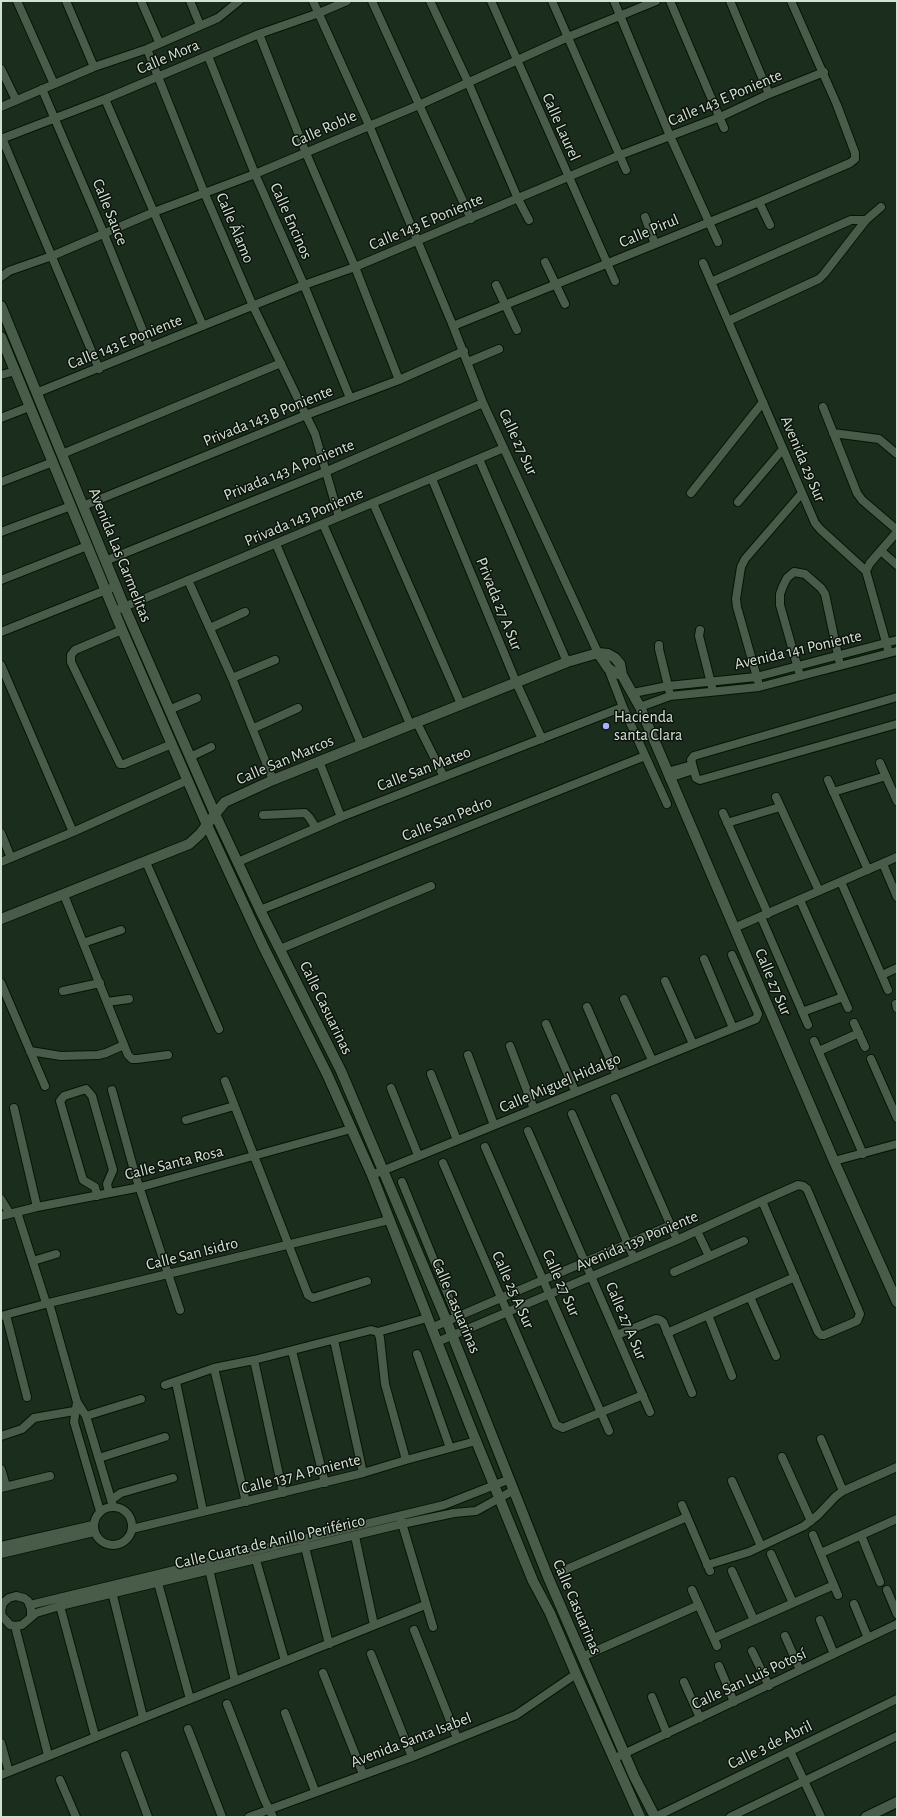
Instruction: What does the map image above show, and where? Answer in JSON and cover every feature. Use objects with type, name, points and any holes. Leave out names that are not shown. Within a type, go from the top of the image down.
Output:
[{"type":"main road","name":"Avenida Las Carmelitas","points":[[1,306],[116,586],[122,630],[207,825]]},
{"type":"main road","name":"Avenida Las Carmelitas","points":[[1,337],[106,591],[119,609],[169,710],[215,814]]},
{"type":"main road","name":"Calle San Marcos","points":[[1,919],[189,844],[200,834],[225,802],[273,780],[567,662],[598,653]]},
{"type":"main road","name":"Calle 27 Sur","points":[[598,653],[608,668],[615,673],[622,675]]},
{"type":"main road","name":"Calle 27 Sur","points":[[598,653],[608,654],[615,658],[620,664],[622,675],[640,706],[668,775],[834,1161],[897,1302]]},
{"type":"main road","name":"Calle Casuarinas","points":[[215,814],[260,910],[340,1071],[447,1322],[548,1578],[625,1754],[655,1817]]},
{"type":"main road","name":"Calle Casuarinas","points":[[207,825],[262,946],[327,1074],[372,1175],[427,1318],[533,1581],[550,1613],[613,1759],[640,1817]]},
{"type":"main road","points":[[866,1817],[897,1802]]},
{"type":"street","points":[[17,1],[54,84]]},
{"type":"street","points":[[66,1],[94,67]]},
{"type":"street","points":[[141,1],[159,42]]},
{"type":"street","points":[[190,1],[200,25]]},
{"type":"street","points":[[1,107],[94,67],[147,49],[159,42],[218,18],[239,1]]},
{"type":"street","name":"Calle 27 Sur","points":[[313,1],[369,125],[416,240],[464,351],[483,403],[598,653]]},
{"type":"street","name":"Calle Mora","points":[[2,139],[55,117],[105,99],[259,34],[319,14],[347,1]]},
{"type":"street","points":[[372,1],[471,219]]},
{"type":"street","points":[[430,1],[468,82],[518,199],[529,220]]},
{"type":"street","name":"Calle Laurel","points":[[491,1],[568,178],[615,281]]},
{"type":"street","points":[[552,1],[626,170]]},
{"type":"street","points":[[614,1],[670,136],[718,242]]},
{"type":"street","name":"Calle Roble","points":[[1,277],[9,271],[52,256],[154,212],[306,153],[419,105],[568,37],[656,1]]},
{"type":"street","points":[[670,1],[724,128]]},
{"type":"street","points":[[730,1],[769,94]]},
{"type":"street","points":[[791,1],[824,72]]},
{"type":"street","points":[[259,34],[306,153],[355,267],[399,380]]},
{"type":"street","name":"Calle Álamo","points":[[147,49],[204,192],[253,306],[306,415],[320,448],[325,472],[339,517]]},
{"type":"street","name":"Calle Encinos","points":[[208,56],[255,174],[304,285],[350,398]]},
{"type":"street","points":[[1,69],[16,100]]},
{"type":"street","name":"Calle 143 E Poniente","points":[[36,393],[99,369],[149,346],[304,285],[355,267],[620,155],[720,117],[769,94],[824,72]]},
{"type":"street","name":"Calle Pirul","points":[[453,326],[556,283],[608,264],[850,163],[855,159],[855,153],[824,72]]},
{"type":"street","name":"Calle Sauce","points":[[42,89],[104,234],[149,346]]},
{"type":"street","points":[[105,99],[203,326]]},
{"type":"street","points":[[2,139],[99,369]]},
{"type":"street","points":[[759,202],[770,224]]},
{"type":"street","points":[[728,321],[819,279],[866,220],[881,207]]},
{"type":"street","points":[[645,217],[655,244]]},
{"type":"street","points":[[711,282],[851,220],[866,220]]},
{"type":"street","points":[[545,262],[565,304]]},
{"type":"street","name":"Avenida 29 Sur","points":[[703,263],[815,523],[866,571]]},
{"type":"street","points":[[496,285],[517,330]]},
{"type":"street","points":[[468,362],[499,349]]},
{"type":"street","name":"Privada 143 B Poniente","points":[[83,506],[306,415],[399,380],[464,351]]},
{"type":"street","points":[[62,454],[280,363]]},
{"type":"street","points":[[1,375],[14,371]]},
{"type":"street","points":[[691,493],[763,402]]},
{"type":"street","name":"Privada 143 A Poniente","points":[[105,561],[325,472],[483,403]]},
{"type":"street","points":[[1,418],[29,407]]},
{"type":"street","points":[[823,407],[857,493],[862,500],[897,531],[870,563],[866,571],[887,643],[893,652]]},
{"type":"street","points":[[833,433],[879,439],[897,454]]},
{"type":"street","name":"Privada 143 Poniente","points":[[119,609],[504,448]]},
{"type":"street","points":[[738,502],[783,449]]},
{"type":"street","points":[[479,459],[567,662]]},
{"type":"street","points":[[1,482],[53,462]]},
{"type":"street","name":"Privada 27 A Sur","points":[[432,478],[516,682],[542,739]]},
{"type":"street","points":[[759,687],[737,607],[736,599],[741,567],[745,559],[802,494]]},
{"type":"street","points":[[373,503],[460,704]]},
{"type":"street","points":[[1,532],[71,506]]},
{"type":"street","points":[[323,524],[413,723],[444,777]]},
{"type":"street","points":[[276,544],[361,744]]},
{"type":"street","points":[[1,580],[87,546]]},
{"type":"street","points":[[880,551],[897,565]]},
{"type":"street","points":[[801,676],[780,605],[782,586],[787,578],[794,572],[805,574],[821,588],[825,594],[840,666]]},
{"type":"street","points":[[188,580],[254,728],[273,780]]},
{"type":"street","points":[[1,632],[116,586]]},
{"type":"street","points":[[210,628],[245,612]]},
{"type":"street","points":[[122,630],[75,650],[71,655],[71,662],[120,764],[124,764],[172,744]]},
{"type":"street","points":[[700,630],[699,636],[713,692]]},
{"type":"street","name":"Avenida 141 Poniente","points":[[633,693],[668,686],[756,677],[897,640]]},
{"type":"street","points":[[659,645],[670,696]]},
{"type":"street","name":"Avenida 141 Poniente","points":[[640,706],[670,696],[759,687],[893,652]]},
{"type":"street","points":[[232,678],[275,660]]},
{"type":"street","points":[[1,665],[73,832]]},
{"type":"street","points":[[608,668],[623,708],[667,804]]},
{"type":"street","points":[[169,710],[196,698]]},
{"type":"street","points":[[897,698],[694,756],[691,760],[696,778],[700,780],[897,724]]},
{"type":"street","points":[[254,728],[298,708]]},
{"type":"street","name":"Calle San Mateo","points":[[238,862],[341,817],[623,708]]},
{"type":"street","points":[[190,757],[211,746]]},
{"type":"street","name":"Calle San Pedro","points":[[260,910],[645,756]]},
{"type":"street","points":[[319,761],[341,817]]},
{"type":"street","points":[[880,763],[897,802]]},
{"type":"street","points":[[668,775],[693,768]]},
{"type":"street","points":[[833,792],[886,776]]},
{"type":"street","points":[[1,862],[73,832],[188,780]]},
{"type":"street","points":[[828,780],[868,870]]},
{"type":"street","points":[[776,797],[819,891]]},
{"type":"street","points":[[727,823],[780,807]]},
{"type":"street","points":[[263,815],[305,813],[316,828]]},
{"type":"street","points":[[723,813],[808,1026]]},
{"type":"street","points":[[1,833],[11,858]]},
{"type":"street","points":[[734,928],[897,858]]},
{"type":"street","points":[[146,862],[219,1029]]},
{"type":"street","points":[[882,864],[897,897]]},
{"type":"street","points":[[842,882],[888,990]]},
{"type":"street","points":[[280,949],[431,886]]},
{"type":"street","points":[[64,895],[128,1055],[132,1059],[168,1055]]},
{"type":"street","points":[[800,900],[848,1008]]},
{"type":"street","points":[[84,943],[121,930]]},
{"type":"street","name":"Calle Miguel Hidalgo","points":[[372,1175],[758,1017],[732,955]]},
{"type":"street","points":[[704,959],[733,1028]]},
{"type":"street","points":[[882,975],[897,968]]},
{"type":"street","points":[[665,981],[693,1044]]},
{"type":"street","points":[[1,983],[44,1086]]},
{"type":"street","points":[[63,991],[100,983]]},
{"type":"street","points":[[802,1012],[843,997]]},
{"type":"street","points":[[107,1002],[129,999]]},
{"type":"street","points":[[624,999],[652,1060]]},
{"type":"street","points":[[587,1007],[616,1074]]},
{"type":"street","points":[[854,1023],[865,1046]]},
{"type":"street","points":[[546,1024],[575,1091]]},
{"type":"street","points":[[819,1051],[859,1033]]},
{"type":"street","points":[[814,1041],[863,1154]]},
{"type":"street","points":[[30,1051],[62,1056],[98,1055],[106,1054],[124,1045]]},
{"type":"street","points":[[510,1046],[534,1109]]},
{"type":"street","points":[[468,1055],[494,1125]]},
{"type":"street","points":[[871,1059],[897,1118]]},
{"type":"street","points":[[431,1074],[457,1140]]},
{"type":"street","points":[[225,1081],[310,1298],[367,1281]]},
{"type":"street","points":[[391,1088],[418,1155]]},
{"type":"street","points":[[97,1196],[95,1187],[83,1180],[60,1101],[64,1096],[86,1089],[92,1096],[112,1170],[107,1184],[109,1193]]},
{"type":"street","points":[[112,1090],[135,1174],[141,1187],[180,1310]]},
{"type":"street","points":[[615,1098],[678,1240]]},
{"type":"street","points":[[186,1120],[234,1106]]},
{"type":"street","points":[[14,1108],[37,1207]]},
{"type":"street","points":[[572,1114],[634,1258]]},
{"type":"street","name":"Calle Santa Rosa","points":[[1,1216],[37,1207],[141,1187],[351,1130]]},
{"type":"street","name":"Calle 27 A Sur","points":[[528,1131],[650,1412]]},
{"type":"street","points":[[834,1161],[897,1144]]},
{"type":"street","name":"Calle 27 Sur","points":[[485,1147],[609,1431]]},
{"type":"street","name":"Calle 25 A Sur","points":[[443,1164],[556,1425],[559,1428],[563,1428],[601,1412]]},
{"type":"street","points":[[402,1182],[458,1317]]},
{"type":"street","name":"Avenida 139 Poniente","points":[[437,1342],[678,1240],[798,1185],[807,1189],[860,1314],[857,1321],[821,1335],[795,1277]]},
{"type":"street","points":[[1,1199],[13,1213],[33,1261],[81,1412],[99,1458],[112,1503],[128,1513],[132,1521],[132,1530],[129,1538],[122,1543],[113,1545],[105,1544],[98,1538],[94,1529],[95,1518],[100,1511],[112,1503],[121,1493],[173,1478]]},
{"type":"street","points":[[667,1333],[795,1277],[762,1201]]},
{"type":"street","name":"Calle San Isidro","points":[[3,1316],[47,1303],[389,1220]]},
{"type":"street","name":"Avenida 139 Poniente","points":[[431,1328],[671,1225]]},
{"type":"street","points":[[697,1231],[709,1256]]},
{"type":"street","points":[[674,1272],[744,1240]]},
{"type":"street","points":[[33,1261],[56,1254]]},
{"type":"street","points":[[750,1297],[776,1356]]},
{"type":"street","points":[[708,1315],[732,1376]]},
{"type":"street","points":[[3,1316],[27,1397]]},
{"type":"street","points":[[165,1385],[214,1368],[292,1351],[371,1330],[378,1332],[427,1318]]},
{"type":"street","points":[[617,1335],[656,1319],[663,1322],[692,1394]]},
{"type":"street","points":[[378,1332],[385,1384],[406,1460]]},
{"type":"street","points":[[334,1340],[363,1473]]},
{"type":"street","points":[[292,1351],[325,1483]]},
{"type":"street","points":[[417,1354],[450,1448]]},
{"type":"street","points":[[254,1360],[283,1493]]},
{"type":"street","points":[[214,1368],[246,1502]]},
{"type":"street","points":[[176,1382],[203,1512]]},
{"type":"street","points":[[601,1412],[643,1395]]},
{"type":"street","points":[[1,1436],[22,1429],[34,1418],[81,1412],[141,1399]]},
{"type":"street","points":[[81,1412],[74,1422],[100,1511]]},
{"type":"street","points":[[99,1458],[166,1437]]},
{"type":"street","points":[[821,1439],[843,1491]]},
{"type":"street","name":"Calle 137 A Poniente","points":[[132,1530],[325,1483],[476,1441]]},
{"type":"street","points":[[782,1457],[811,1521]]},
{"type":"street","points":[[682,1505],[708,1568],[749,1552],[811,1521],[843,1491],[897,1467]]},
{"type":"street","points":[[1,1469],[3,1487],[50,1476]]},
{"type":"street","name":"Calle Cuarta de Anillo Periférico","points":[[31,1616],[111,1590],[444,1505],[510,1479]]},
{"type":"street","points":[[732,1481],[761,1546]]},
{"type":"street","name":"Calle Cuarta de Anillo Periférico","points":[[30,1605],[158,1583],[208,1566],[256,1560],[402,1524],[454,1513],[476,1512],[514,1490]]},
{"type":"street","points":[[477,1491],[485,1495],[486,1506]]},
{"type":"street","points":[[467,1495],[463,1499],[463,1506],[469,1512]]},
{"type":"street","points":[[400,1516],[425,1605],[433,1627]]},
{"type":"street","points":[[560,1572],[687,1517]]},
{"type":"street","points":[[821,1553],[897,1519]]},
{"type":"street","points":[[1,1554],[20,1546],[94,1529]]},
{"type":"street","points":[[813,1535],[838,1595]]},
{"type":"street","points":[[861,1535],[880,1582]]},
{"type":"street","points":[[355,1536],[374,1625]]},
{"type":"street","points":[[303,1540],[329,1644]]},
{"type":"street","points":[[1,1546],[20,1546]]},
{"type":"street","points":[[772,1554],[793,1603]]},
{"type":"street","points":[[256,1560],[285,1661]]},
{"type":"street","points":[[208,1566],[235,1681]]},
{"type":"street","points":[[732,1571],[754,1620]]},
{"type":"street","points":[[158,1583],[190,1699]]},
{"type":"street","points":[[692,1590],[715,1642],[754,1620],[834,1585]]},
{"type":"street","points":[[111,1590],[144,1717]]},
{"type":"street","points":[[886,1590],[897,1614]]},
{"type":"street","points":[[16,1596],[24,1598],[30,1605],[31,1616],[28,1621],[22,1625],[15,1626],[5,1621],[1,1614],[3,1603],[9,1598],[16,1596]]},
{"type":"street","points":[[854,1604],[868,1638]]},
{"type":"street","points":[[1,1743],[5,1773],[425,1605]]},
{"type":"street","points":[[582,1657],[699,1605]]},
{"type":"street","points":[[60,1606],[95,1736]]},
{"type":"street","points":[[820,1620],[834,1654]]},
{"type":"street","name":"Calle San Luis Potosí","points":[[613,1759],[897,1624]]},
{"type":"street","points":[[15,1626],[48,1755]]},
{"type":"street","points":[[414,1630],[457,1738]]},
{"type":"street","points":[[785,1636],[800,1670]]},
{"type":"street","points":[[752,1651],[769,1686]]},
{"type":"street","points":[[371,1654],[412,1757]]},
{"type":"street","points":[[719,1666],[734,1702]]},
{"type":"street","points":[[323,1673],[363,1774]]},
{"type":"street","name":"Avenida Santa Isabel","points":[[249,1817],[412,1757],[516,1715],[576,1674]]},
{"type":"street","points":[[684,1682],[700,1718]]},
{"type":"street","points":[[652,1697],[667,1734]]},
{"type":"street","name":"Calle 3 de Abril","points":[[655,1817],[897,1699]]},
{"type":"street","points":[[227,1704],[273,1817]]},
{"type":"street","points":[[286,1713],[315,1792]]},
{"type":"street","points":[[188,1728],[222,1817]]},
{"type":"street","points":[[730,1817],[897,1736]]},
{"type":"street","points":[[790,1751],[821,1817]]},
{"type":"street","points":[[125,1755],[148,1817]]},
{"type":"street","points":[[60,1780],[76,1817]]},
{"type":"place","name":"Hacienda santa Clara","points":[[606,726]]}]
